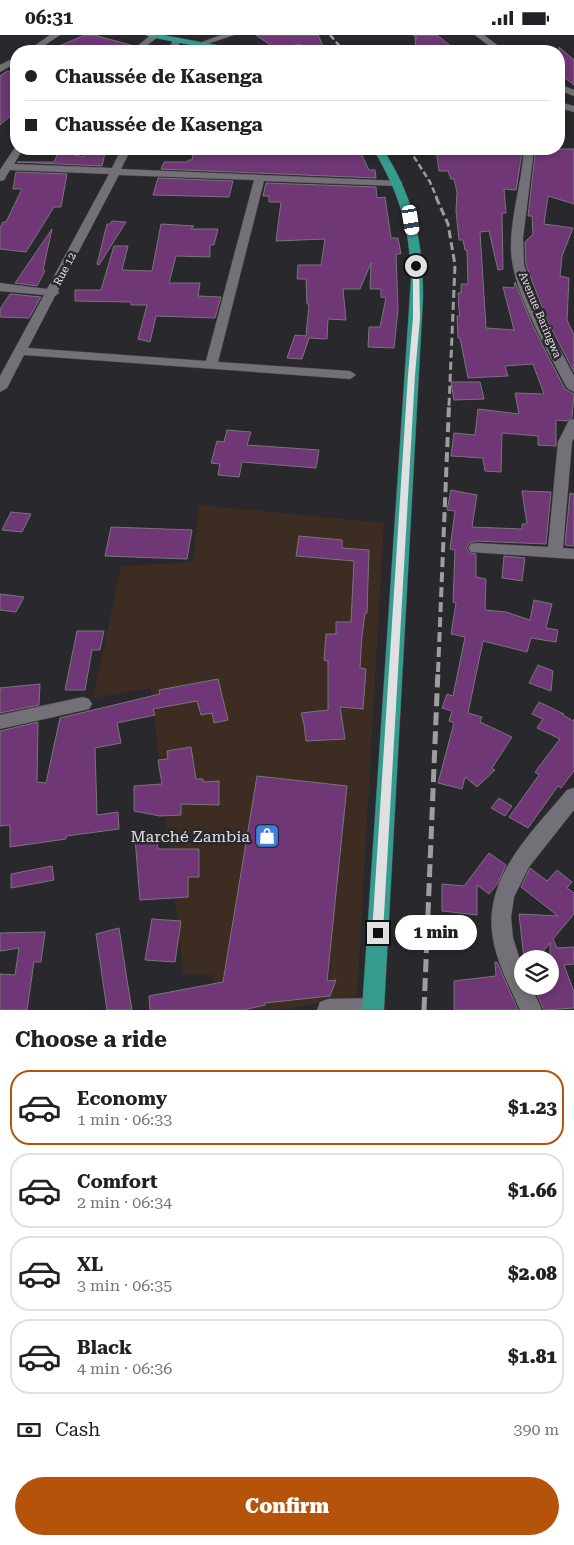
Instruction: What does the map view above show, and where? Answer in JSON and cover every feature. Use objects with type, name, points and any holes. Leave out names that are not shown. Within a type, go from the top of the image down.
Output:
[{"type":"main road","points":[[152,35],[206,45]]},
{"type":"main road","points":[[373,1009],[416,318],[415,248],[411,220],[397,183],[381,155]]},
{"type":"street","points":[[40,45],[56,35]]},
{"type":"street","points":[[141,45],[152,35]]},
{"type":"street","points":[[201,44],[230,35]]},
{"type":"street","points":[[480,35],[493,45]]},
{"type":"street","points":[[174,45],[177,39]]},
{"type":"street","points":[[0,177],[14,155]]},
{"type":"street","name":"Rue 12","points":[[0,388],[22,351],[123,155]]},
{"type":"street","name":"Avenue Baringwa","points":[[529,155],[528,174],[517,253],[521,275],[552,347],[574,388]]},
{"type":"street","points":[[7,167],[397,183]]},
{"type":"street","points":[[210,365],[260,178]]},
{"type":"street","points":[[0,287],[52,293]]},
{"type":"street","points":[[22,351],[350,375]]},
{"type":"street","points":[[555,552],[566,443],[574,423]]},
{"type":"street","points":[[476,548],[574,554]]},
{"type":"street","points":[[0,722],[83,704]]},
{"type":"street","points":[[531,1010],[510,960],[503,936],[504,899],[511,876],[519,864],[574,796]]},
{"type":"street","points":[[328,1010],[373,1009]]},
{"type":"shaded area","name":"Marché Zambia","points":[[199,505],[384,523],[357,996],[282,1010],[220,1010],[212,975],[183,974],[151,688],[93,698],[121,566],[193,562]]},
{"type":"building","points":[[85,35],[94,35],[130,45],[61,45]]},
{"type":"building","points":[[256,35],[318,35],[323,45],[300,44],[270,45]]},
{"type":"building","points":[[413,35],[437,35],[450,45],[416,45],[415,38],[417,38]]},
{"type":"building","points":[[565,52],[574,60],[574,85],[565,78]]},
{"type":"building","points":[[7,71],[10,72],[10,116],[0,125],[0,76]]},
{"type":"building","points":[[565,149],[574,149],[574,204],[548,196],[544,224],[573,228],[562,256],[560,276],[569,278],[567,320],[574,335],[574,372],[547,320],[526,265],[525,242],[533,234],[532,216],[528,216],[535,155],[565,155]]},
{"type":"building","points":[[57,155],[83,157],[84,155],[105,155],[102,166],[17,162],[54,162]]},
{"type":"building","points":[[193,155],[362,155],[369,170],[375,170],[376,178],[161,169],[164,162],[188,162],[188,160],[192,160]]},
{"type":"building","points":[[437,155],[522,155],[516,190],[504,189],[506,213],[502,213],[503,269],[498,270],[489,231],[480,232],[486,328],[514,330],[503,287],[514,288],[515,282],[531,322],[565,389],[574,394],[572,418],[566,421],[556,420],[556,446],[538,445],[538,436],[502,433],[501,472],[485,471],[483,458],[451,456],[454,433],[475,435],[478,409],[519,414],[515,393],[544,394],[533,364],[505,366],[508,376],[468,378],[460,338],[458,338],[457,316],[460,316],[458,293],[461,293],[461,284],[468,284],[467,250],[465,250],[463,240],[459,240],[456,211],[457,192],[454,179],[451,179],[448,171],[439,171]]},
{"type":"building","points":[[16,172],[67,174],[61,207],[54,207],[26,252],[0,249],[0,228],[3,222],[6,222],[22,189],[13,189]]},
{"type":"building","points":[[158,178],[233,181],[229,197],[153,195]]},
{"type":"building","points":[[266,183],[376,187],[377,198],[385,197],[391,238],[398,238],[401,254],[396,254],[398,309],[394,348],[368,347],[369,327],[380,327],[386,298],[381,297],[381,289],[370,289],[371,263],[360,289],[343,289],[346,320],[328,319],[327,339],[309,338],[302,359],[287,358],[295,335],[306,336],[309,304],[307,304],[306,279],[297,279],[298,265],[321,265],[325,239],[276,241],[281,202],[269,202],[269,196],[263,196]]},
{"type":"building","points":[[112,221],[126,222],[99,265],[97,264],[107,224],[110,224]]},
{"type":"building","points":[[161,224],[194,226],[191,229],[218,229],[214,245],[210,245],[210,257],[176,256],[169,283],[200,283],[198,296],[221,297],[215,318],[156,316],[150,342],[138,339],[147,305],[131,305],[131,302],[75,301],[75,290],[101,290],[114,246],[128,246],[122,270],[152,271]]},
{"type":"building","points":[[52,229],[43,270],[45,271],[37,286],[15,283]]},
{"type":"building","points":[[10,294],[41,297],[29,318],[0,317],[0,309]]},
{"type":"building","points":[[451,382],[480,382],[484,399],[454,400]]},
{"type":"building","points":[[227,430],[251,432],[247,445],[319,450],[316,468],[242,462],[239,477],[218,475],[220,464],[211,463],[217,441],[224,442]]},
{"type":"building","points":[[451,490],[477,495],[472,527],[522,529],[522,524],[527,524],[522,491],[551,492],[546,544],[476,541],[470,543],[466,548],[470,553],[476,554],[476,577],[486,579],[485,610],[506,612],[530,620],[534,600],[552,604],[546,628],[558,630],[556,642],[531,638],[527,652],[483,641],[468,713],[482,717],[480,722],[512,737],[492,768],[495,770],[477,787],[465,777],[462,789],[438,783],[454,723],[449,721],[452,711],[442,708],[447,694],[453,696],[465,637],[451,634],[456,603],[453,602],[455,550],[450,549],[455,511],[447,510]]},
{"type":"building","points":[[570,493],[574,494],[574,546],[565,545]]},
{"type":"building","points":[[11,512],[31,514],[22,532],[2,530]]},
{"type":"building","points":[[111,527],[192,530],[187,559],[105,556]]},
{"type":"building","points":[[299,536],[342,540],[342,548],[369,550],[367,613],[365,613],[362,636],[360,668],[366,669],[363,709],[340,707],[345,739],[306,741],[301,713],[328,710],[328,661],[324,660],[326,634],[336,634],[336,622],[351,622],[354,561],[296,556]]},
{"type":"building","points":[[504,556],[525,558],[522,581],[502,578]]},
{"type":"building","points":[[0,594],[24,597],[16,612],[0,610]]},
{"type":"building","points":[[77,631],[104,631],[100,650],[92,650],[85,690],[65,690]]},
{"type":"building","points":[[538,665],[553,671],[551,691],[529,683]]},
{"type":"building","points":[[218,679],[228,720],[214,723],[212,713],[201,715],[197,701],[153,709],[155,715],[117,723],[121,743],[95,748],[97,815],[118,812],[119,829],[66,836],[66,839],[10,847],[10,825],[0,826],[0,731],[38,722],[37,782],[46,783],[60,718],[160,694],[159,690]]},
{"type":"building","points":[[40,684],[39,705],[0,713],[0,688]]},
{"type":"building","points":[[539,702],[564,714],[573,721],[574,719],[574,771],[561,788],[558,786],[528,828],[509,817],[539,775],[535,772],[560,739],[537,728],[543,719],[532,714]]},
{"type":"building","points":[[191,747],[196,779],[203,779],[203,782],[219,781],[219,805],[181,804],[181,815],[160,816],[134,811],[134,786],[162,784],[158,760],[168,759],[167,751]]},
{"type":"building","points":[[257,776],[347,786],[327,981],[336,980],[330,996],[265,1003],[265,1005],[243,1010],[150,1010],[149,996],[223,982]]},
{"type":"building","points":[[499,798],[512,806],[505,816],[491,808]]},
{"type":"building","points":[[156,834],[158,849],[199,849],[199,877],[188,877],[188,897],[140,900],[135,838]]},
{"type":"building","points":[[489,853],[506,865],[498,883],[489,894],[477,885],[477,915],[442,911],[442,884],[464,886]]},
{"type":"building","points":[[52,866],[54,880],[11,888],[11,874]]},
{"type":"building","points":[[530,868],[547,881],[557,870],[572,882],[567,888],[574,893],[574,914],[553,939],[557,948],[574,947],[574,964],[564,965],[574,992],[574,1008],[544,1010],[537,995],[559,995],[559,950],[550,950],[550,943],[544,950],[523,950],[519,914],[558,916],[521,887]]},
{"type":"building","points":[[152,919],[181,921],[175,962],[145,960]]},
{"type":"building","points":[[119,928],[132,1010],[107,1010],[96,934]]},
{"type":"building","points":[[45,932],[41,962],[34,962],[27,1010],[0,1010],[0,974],[15,975],[19,948],[0,951],[0,933]]},
{"type":"building","points":[[495,962],[497,962],[518,1010],[454,1010],[454,981],[496,976]]},
{"type":"railway","points":[[330,35],[339,45]]},
{"type":"railway","points":[[413,155],[430,182],[437,198]]},
{"type":"railway","points":[[436,197],[448,224],[455,265],[449,406]]},
{"type":"railway","points":[[438,672],[449,405]]},
{"type":"railway","points":[[424,1010],[438,670]]},
{"type":"place","name":"Marché Zambia","points":[[267,836]]},
{"type":"route","points":[[378,933],[416,318],[416,266]]}]
